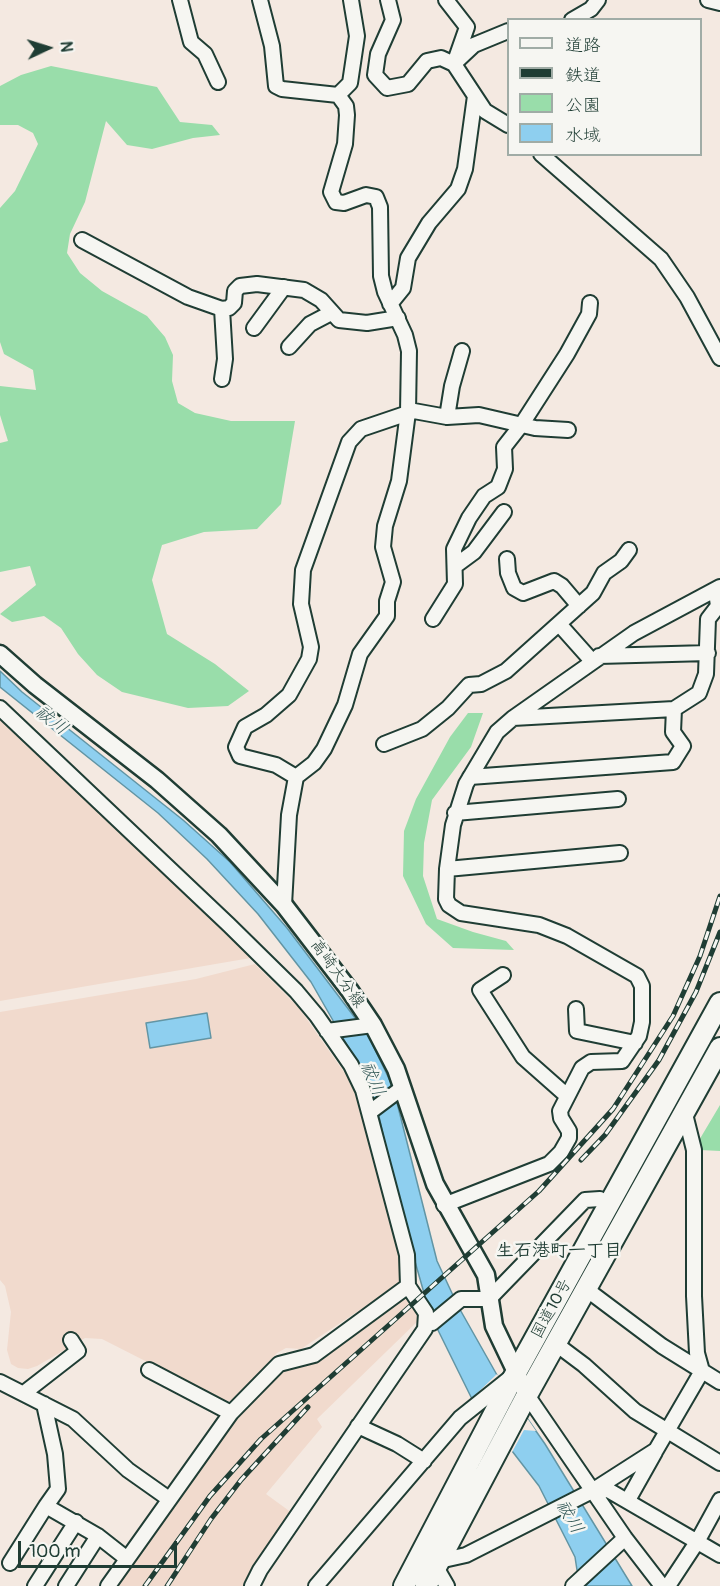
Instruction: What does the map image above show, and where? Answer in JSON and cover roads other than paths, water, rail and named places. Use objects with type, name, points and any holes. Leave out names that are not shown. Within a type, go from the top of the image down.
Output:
[{"type":"highway","name":"国道10号","points":[[405,1586],[509,1382],[720,1003]]},
{"type":"highway","name":"国道10号","points":[[426,1586],[555,1344],[720,1048]]},
{"type":"main road","name":"高崎大分線","points":[[0,654],[35,685],[187,806],[236,851],[284,905],[387,1049],[426,1161],[444,1205],[486,1275],[489,1299],[509,1382],[524,1402]]},
{"type":"street","points":[[180,0],[191,42],[205,54],[218,82]]},
{"type":"street","points":[[260,0],[272,46],[276,86],[282,89],[338,95]]},
{"type":"street","points":[[338,95],[350,83],[357,36],[351,0]]},
{"type":"street","points":[[388,0],[393,20],[378,54],[375,75],[387,88],[408,84],[427,61],[441,58],[454,64],[485,111],[507,124]]},
{"type":"street","points":[[446,0],[467,27],[454,64]]},
{"type":"street","points":[[575,18],[591,9],[598,0]]},
{"type":"street","points":[[708,0],[720,3]]},
{"type":"street","points":[[454,64],[474,45],[507,31]]},
{"type":"street","points":[[284,905],[289,815],[296,777],[314,763],[324,749],[345,705],[360,654],[387,616],[387,601],[393,582],[383,547],[385,526],[399,481],[408,412],[409,351],[381,276],[380,207],[376,197],[366,195],[344,203],[336,202],[331,192],[345,144],[347,115],[338,95]]},
{"type":"street","points":[[390,304],[403,288],[408,258],[429,224],[459,189],[465,169],[475,96]]},
{"type":"street","points":[[543,156],[661,259],[679,283],[720,358]]},
{"type":"street","points":[[82,240],[188,297],[222,309],[229,308],[234,303],[235,291],[240,286],[256,284],[304,290],[315,295],[339,320],[368,323],[398,318]]},
{"type":"street","points":[[254,328],[284,287]]},
{"type":"street","points":[[433,618],[455,584],[454,549],[469,518],[484,496],[498,487],[506,470],[504,447],[522,424],[573,344],[589,314],[590,303]]},
{"type":"street","points":[[222,309],[225,358],[222,379]]},
{"type":"street","points":[[289,347],[310,324],[331,313]]},
{"type":"street","points":[[447,417],[452,386],[462,351]]},
{"type":"street","points":[[296,777],[276,765],[240,756],[236,752],[238,739],[245,728],[266,715],[289,694],[309,659],[311,647],[302,604],[303,570],[346,449],[361,429],[408,412],[447,417],[478,415],[535,428],[568,430]]},
{"type":"street","points":[[455,566],[474,552],[504,512]]},
{"type":"street","points":[[384,744],[422,729],[448,708],[469,685],[481,684],[506,671],[593,593],[604,573],[621,561],[629,549]]},
{"type":"street","points":[[507,559],[508,573],[514,588],[523,593],[554,581],[562,586],[579,606]]},
{"type":"street","points":[[444,1205],[549,1164],[561,1152],[569,1138],[569,1131],[561,1118],[560,1111],[566,1095],[586,1064],[622,1061],[635,1043],[642,1022],[642,986],[637,976],[567,936],[539,925],[454,910],[446,899],[447,869],[455,813],[470,777],[497,732],[513,718],[595,659],[661,616],[718,589],[718,606],[708,619],[706,674],[699,693],[674,709],[513,718]]},
{"type":"street","points":[[559,624],[595,659],[708,653]]},
{"type":"street","points":[[0,708],[287,982],[331,1031],[356,1073],[372,1110],[407,1255],[408,1286],[424,1308],[429,1323]]},
{"type":"street","points":[[470,777],[674,762],[684,746],[673,732],[674,709]]},
{"type":"street","points":[[455,813],[618,799]]},
{"type":"street","points":[[447,869],[620,853]]},
{"type":"street","points":[[503,975],[480,990],[524,1057],[566,1095]]},
{"type":"street","points":[[576,1009],[576,1031],[635,1043]]},
{"type":"street","points":[[331,1031],[369,1026]]},
{"type":"street","points":[[372,1110],[400,1089]]},
{"type":"street","points":[[628,1500],[702,1371],[697,1353],[694,1296],[694,1150],[685,1114]]},
{"type":"street","points":[[252,1586],[429,1323],[461,1299],[489,1299],[585,1200],[600,1199],[609,1205]]},
{"type":"street","points":[[108,1586],[231,1413],[279,1364],[314,1355],[408,1286]]},
{"type":"street","points":[[586,1289],[657,1343],[720,1382]]},
{"type":"street","points":[[24,1393],[78,1351],[71,1340]]},
{"type":"street","points":[[555,1344],[584,1365],[635,1411],[720,1463]]},
{"type":"street","points":[[149,1370],[231,1413]]},
{"type":"street","points":[[0,1382],[73,1419],[128,1470],[169,1499]]},
{"type":"street","points":[[316,1586],[460,1418],[473,1406],[509,1382]]},
{"type":"street","points":[[524,1402],[662,1586]]},
{"type":"street","points":[[10,1563],[58,1489],[55,1454],[44,1404]]},
{"type":"street","points":[[460,1418],[475,1421],[485,1432]]},
{"type":"street","points":[[358,1426],[397,1444],[424,1461]]},
{"type":"street","points":[[447,1586],[438,1564],[466,1555],[592,1491],[656,1450]]},
{"type":"street","points":[[592,1491],[606,1490],[628,1500],[720,1555]]},
{"type":"street","points":[[668,1586],[697,1542],[720,1500]]},
{"type":"street","points":[[46,1506],[98,1536],[126,1558]]},
{"type":"street","points":[[35,1586],[76,1522]]},
{"type":"street","points":[[66,1586],[98,1536]]},
{"type":"street","points":[[576,1583],[625,1538]]},
{"type":"water","name":"祓川","points":[[0,671],[22,692],[183,820],[230,862],[287,928],[368,1035],[393,1087],[437,1261],[458,1306],[497,1375],[545,1444],[632,1586],[585,1586],[577,1570],[575,1557],[539,1486],[472,1399],[430,1314],[396,1195],[379,1116],[367,1080],[311,982],[258,914],[207,859],[158,813],[0,687]]},
{"type":"water","points":[[207,1013],[211,1038],[150,1048],[146,1023]]},
{"type":"railway","points":[[145,1586],[210,1496],[261,1439],[539,1191],[613,1109],[673,1016],[700,956],[720,896]]},
{"type":"railway","points":[[581,1160],[605,1135],[659,1060],[696,992],[720,932]]},
{"type":"railway","points":[[167,1586],[211,1519],[241,1480],[308,1407]]},
{"type":"district","name":"生石港町一丁目","points":[[559,1251]]}]
